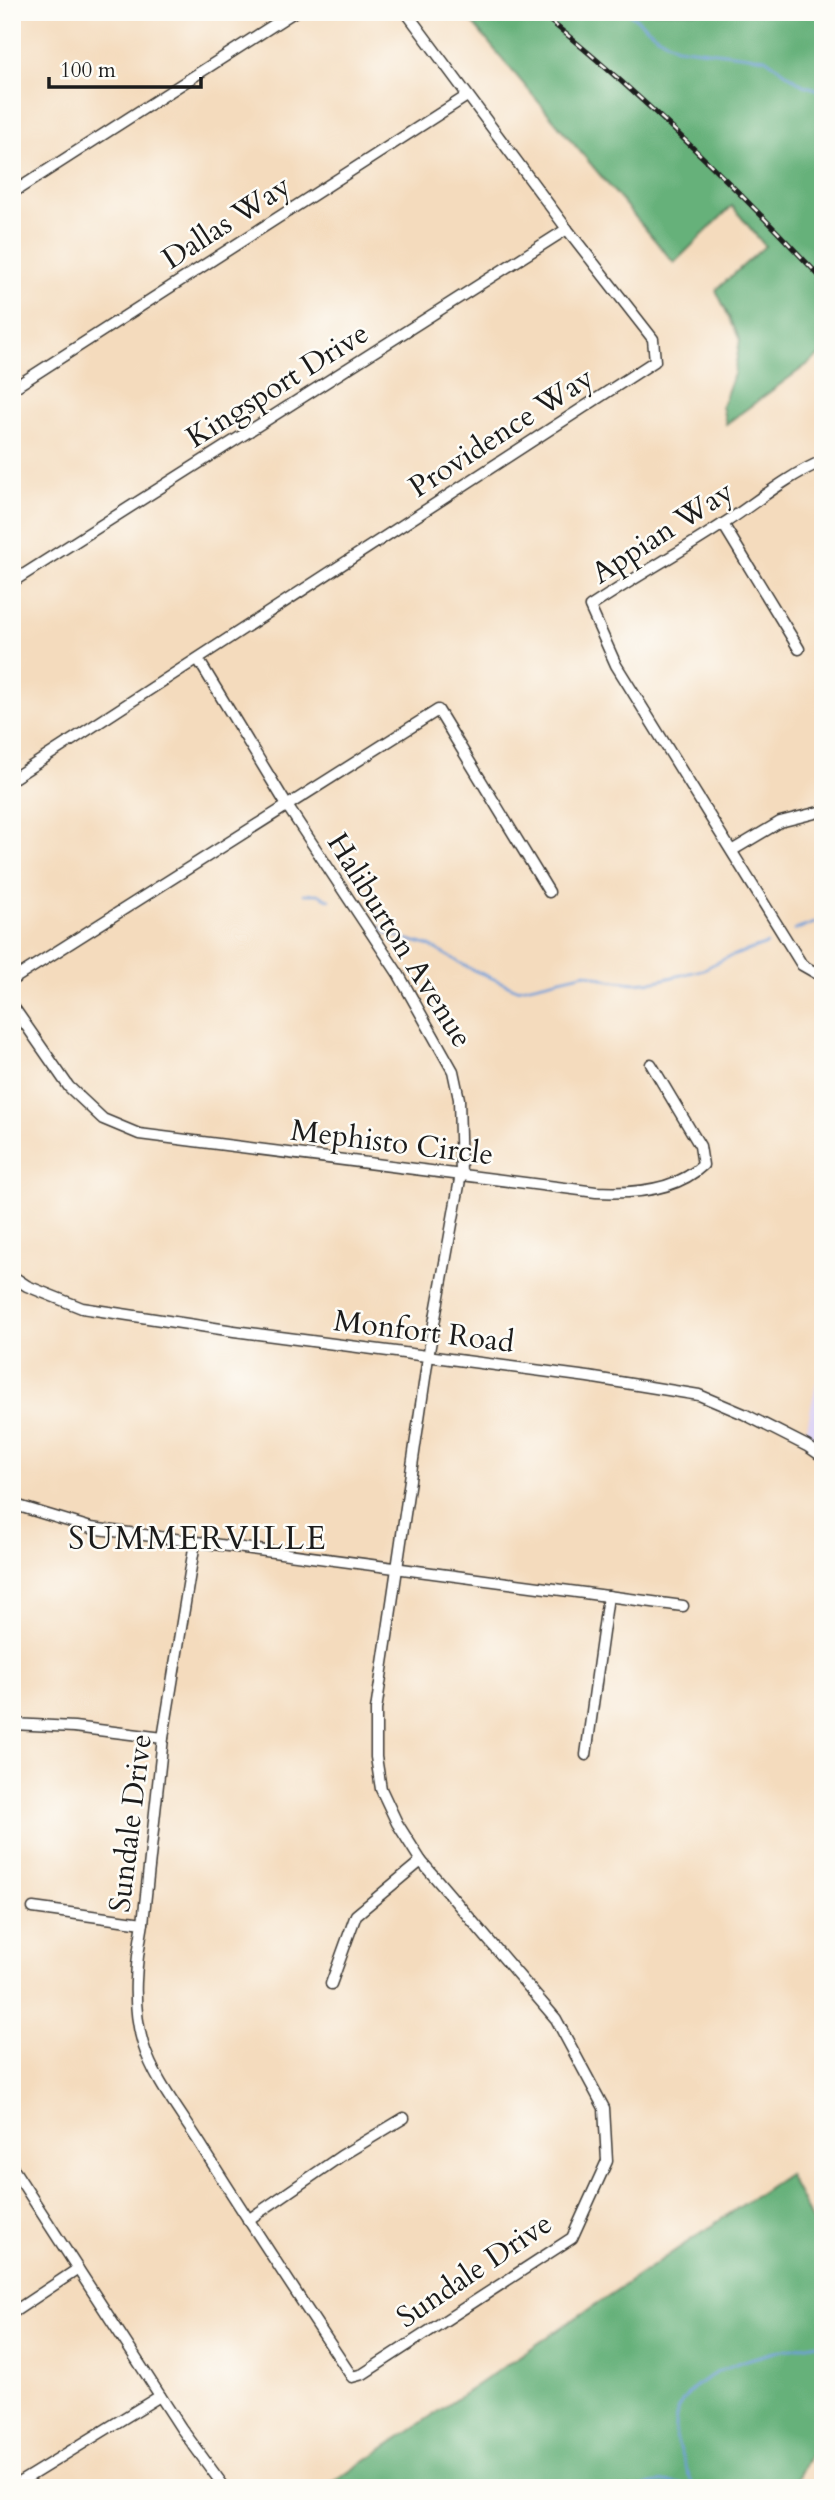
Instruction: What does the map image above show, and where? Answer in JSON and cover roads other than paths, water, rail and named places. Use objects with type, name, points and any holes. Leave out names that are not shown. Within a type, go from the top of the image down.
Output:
[{"type":"street","points":[[12,193],[294,12]]},
{"type":"street","name":"Providence Way","points":[[12,779],[655,361],[653,339],[567,229],[406,12]]},
{"type":"street","name":"Dallas Way","points":[[12,389],[467,96]]},
{"type":"street","name":"Kingsport Drive","points":[[12,582],[567,229]]},
{"type":"street","name":"Appian Way","points":[[823,461],[799,471],[723,524],[590,607],[616,665],[802,965],[823,977]]},
{"type":"street","points":[[723,524],[799,649]]},
{"type":"street","name":"Haliburton Avenue","points":[[198,659],[288,807],[399,975],[453,1071],[459,1099],[461,1174],[428,1357]]},
{"type":"street","points":[[12,980],[438,710],[549,892]]},
{"type":"street","points":[[733,850],[780,822],[823,811]]},
{"type":"street","name":"Mephisto Circle","points":[[12,1004],[69,1087],[103,1119],[138,1134],[596,1192],[623,1194],[668,1185],[703,1165],[701,1146],[651,1063]]},
{"type":"street","name":"Monfort Road","points":[[12,1276],[27,1286],[82,1308],[588,1377],[699,1395],[744,1414],[823,1457]]},
{"type":"street","name":"Sundale Drive","points":[[195,1542],[163,1738],[138,1952],[136,2013],[145,2051],[153,2070],[352,2377],[363,2374],[572,2238],[607,2161],[604,2108],[556,2020],[421,1861],[397,1823],[381,1789],[376,1757],[376,1710],[428,1357]]},
{"type":"street","points":[[12,1504],[91,1528],[683,1606]]},
{"type":"street","points":[[586,1755],[608,1596]]},
{"type":"street","points":[[12,1724],[74,1727],[163,1738]]},
{"type":"street","points":[[331,1984],[356,1915],[421,1861]]},
{"type":"street","points":[[33,1908],[143,1923]]},
{"type":"street","points":[[248,2220],[341,2156],[404,2118]]},
{"type":"street","points":[[12,2167],[160,2396],[225,2488]]},
{"type":"street","points":[[12,2313],[78,2269]]},
{"type":"street","points":[[12,2487],[160,2396]]},
{"type":"waterway","points":[[628,12],[676,47],[765,58],[803,85],[823,91]]},
{"type":"waterway","points":[[304,894],[318,894],[330,900]]},
{"type":"waterway","points":[[795,930],[823,920]]},
{"type":"waterway","points":[[378,925],[388,934],[430,946],[471,969],[517,989],[586,973],[609,980],[634,983],[656,981],[702,970],[726,958],[767,944]]},
{"type":"waterway","points":[[694,2488],[675,2427],[679,2407],[692,2390],[710,2376],[732,2365],[781,2350],[823,2342]]},
{"type":"waterway","points":[[639,2488],[666,2483],[694,2487]]},
{"type":"railway","points":[[539,12],[614,75],[686,141],[823,280]]},
{"type":"district","name":"SUMMERVILLE","points":[[198,1538]]}]
